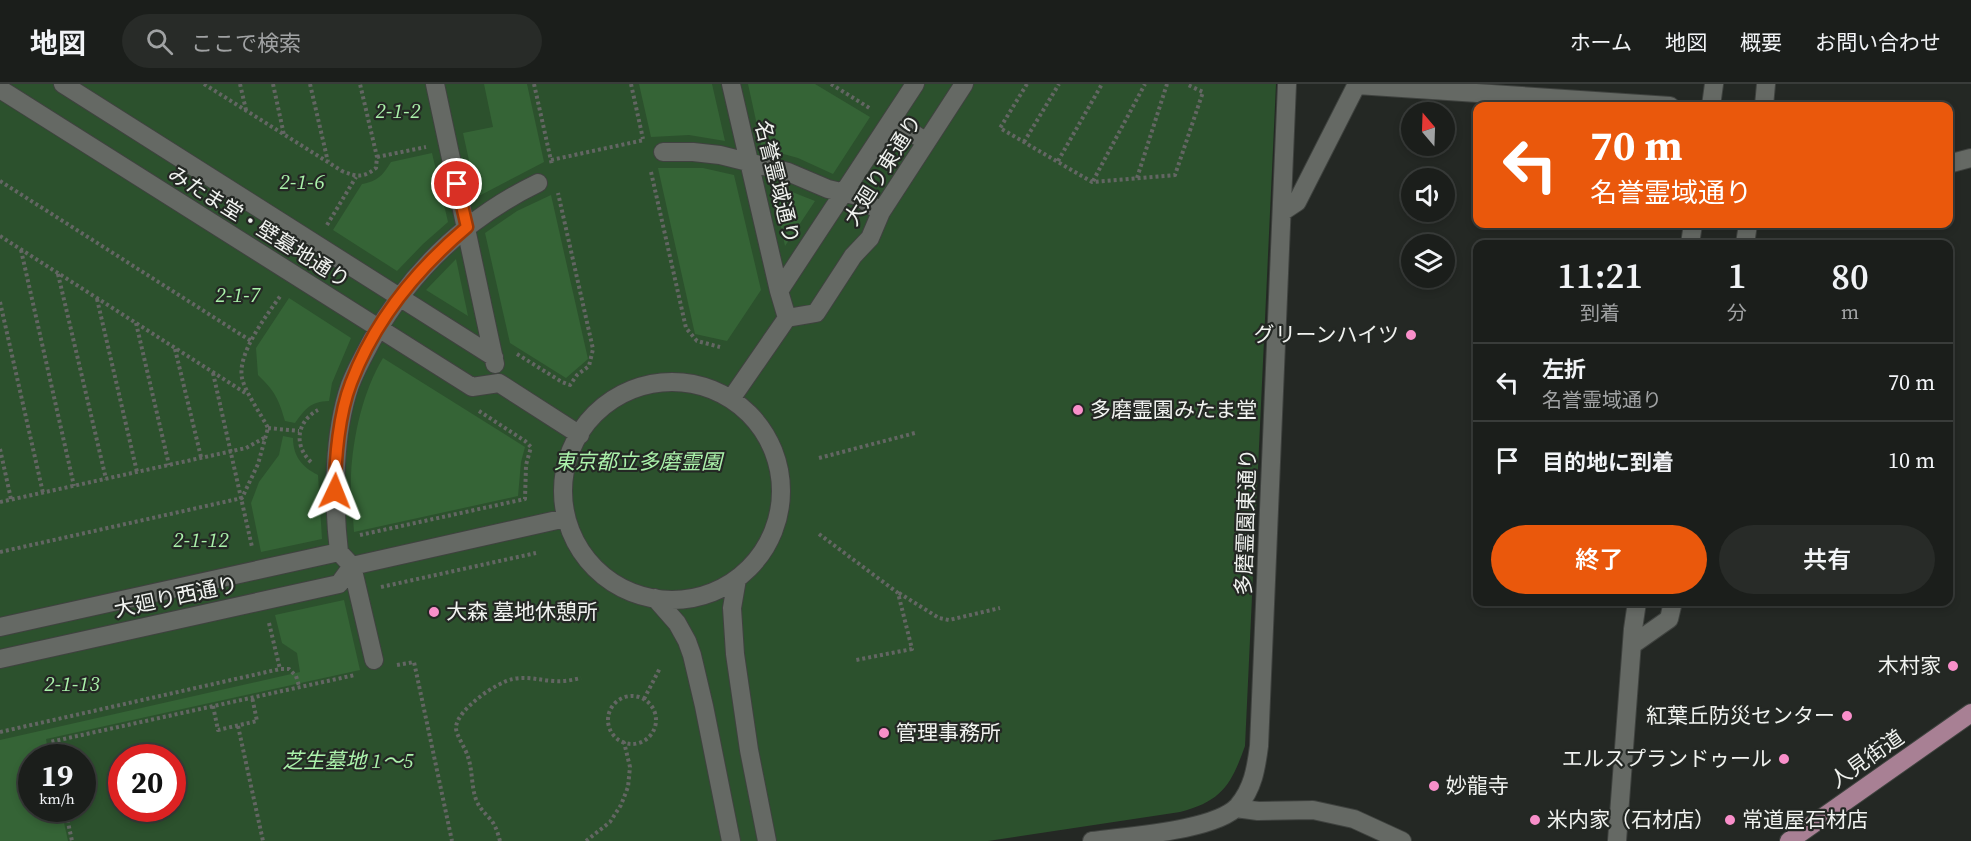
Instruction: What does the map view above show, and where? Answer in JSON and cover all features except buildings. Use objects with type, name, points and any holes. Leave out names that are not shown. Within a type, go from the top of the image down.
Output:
[{"type":"main road","name":"人見街道","points":[[1789,841],[1971,713]]},
{"type":"street","name":"みたま堂・壁墓地通り","points":[[63,84],[494,357]]},
{"type":"street","points":[[435,84],[499,383],[580,435]]},
{"type":"street","name":"名誉霊域通り","points":[[730,84],[779,291]]},
{"type":"street","name":"大廻り東通り","points":[[779,291],[844,193],[885,116],[915,84]]},
{"type":"street","name":"大廻り東通り","points":[[787,318],[816,313],[853,256],[870,238],[881,212],[964,84]]},
{"type":"street","name":"多磨霊園東通り","points":[[1236,808],[1248,792],[1256,771],[1259,746],[1287,84]]},
{"type":"street","points":[[1712,102],[1714,84]]},
{"type":"street","points":[[1764,102],[1766,84]]},
{"type":"street","points":[[1282,212],[1297,202],[1357,85],[1610,102]]},
{"type":"street","name":"みたま堂・壁墓地通り","points":[[0,89],[472,387],[499,383]]},
{"type":"street","points":[[885,116],[926,142]]},
{"type":"street","points":[[656,158],[693,152],[749,161],[788,172],[828,189],[858,196],[881,212]]},
{"type":"street","points":[[1953,163],[1971,158]]},
{"type":"street","points":[[369,666],[352,566],[339,552],[335,469],[350,385],[379,329],[399,297],[432,258],[467,227],[511,196],[538,183]]},
{"type":"street","points":[[731,399],[787,318],[779,291]]},
{"type":"street","points":[[668,382],[690,383],[710,388],[731,399],[746,410],[760,426],[772,444],[778,464],[782,486],[780,507],[775,528],[766,547],[737,579],[698,597],[655,598],[635,593],[616,584],[584,555],[573,537],[566,518],[563,496],[564,474],[570,454],[580,435],[592,417],[608,403],[627,392],[647,385],[668,382]]},
{"type":"street","points":[[352,566],[566,518]]},
{"type":"street","name":"大廻り西通り","points":[[0,627],[339,552]]},
{"type":"street","name":"大廻り西通り","points":[[0,659],[339,584],[352,566]]},
{"type":"street","points":[[737,579],[732,608],[732,629],[749,750],[767,841]]},
{"type":"street","points":[[655,598],[677,623],[692,655],[731,841]]},
{"type":"street","points":[[1617,841],[1637,606]]},
{"type":"street","points":[[1632,645],[1670,619],[1672,606]]},
{"type":"street","points":[[1092,841],[1194,826],[1222,817],[1236,808],[1258,811],[1313,810],[1354,819],[1402,841]]},
{"type":"path","points":[[240,84],[246,111]]},
{"type":"path","points":[[273,84],[285,135]]},
{"type":"path","points":[[310,84],[328,162]]},
{"type":"path","points":[[206,85],[342,171],[356,177],[369,174],[376,168],[377,158],[360,84]]},
{"type":"path","points":[[534,84],[553,167]]},
{"type":"path","points":[[631,84],[645,146]]},
{"type":"path","points":[[831,84],[885,116]]},
{"type":"path","points":[[1027,84],[1000,128],[1092,182],[1175,175],[1203,92],[1186,84]]},
{"type":"path","points":[[1024,142],[1059,84]]},
{"type":"path","points":[[1058,161],[1102,84]]},
{"type":"path","points":[[1092,182],[1145,84]]},
{"type":"path","points":[[1137,178],[1167,84]]},
{"type":"path","points":[[551,160],[644,140]]},
{"type":"path","points":[[377,158],[448,142]]},
{"type":"path","points":[[656,158],[686,328],[697,341],[720,347]]},
{"type":"path","points":[[323,231],[356,177]]},
{"type":"path","points":[[0,182],[251,341]]},
{"type":"path","points":[[516,353],[561,382],[570,385],[577,375],[589,366],[593,349],[557,187]]},
{"type":"path","points":[[0,236],[248,394]]},
{"type":"path","points":[[21,249],[74,486]]},
{"type":"path","points":[[58,273],[106,479]]},
{"type":"path","points":[[242,498],[258,464],[268,428],[260,410],[248,394],[242,378],[242,364],[251,341],[285,288]]},
{"type":"path","points":[[97,298],[137,472]]},
{"type":"path","points":[[0,302],[43,493]]},
{"type":"path","points":[[136,322],[169,465]]},
{"type":"path","points":[[175,348],[201,457]]},
{"type":"path","points":[[213,372],[253,551]]},
{"type":"path","points":[[360,535],[525,499],[526,465],[531,447],[477,410]]},
{"type":"path","points":[[268,428],[299,431]]},
{"type":"path","points":[[819,458],[915,433]]},
{"type":"path","points":[[0,502],[246,448],[264,438]]},
{"type":"path","points":[[0,449],[11,499]]},
{"type":"path","points":[[0,552],[242,498]]},
{"type":"path","points":[[819,534],[898,593],[939,618],[949,620],[1000,608]]},
{"type":"path","points":[[377,588],[536,553]]},
{"type":"path","points":[[856,660],[912,649],[898,593]]},
{"type":"path","points":[[267,612],[279,669]]},
{"type":"path","points":[[395,666],[414,662],[452,841]]},
{"type":"path","points":[[50,744],[50,742],[300,687],[369,666]]},
{"type":"path","points":[[644,699],[660,668]]},
{"type":"path","points":[[0,732],[279,669],[289,669],[296,676],[300,687]]},
{"type":"path","points":[[500,841],[495,826],[482,812],[477,802],[470,761],[455,729],[457,722],[480,697],[496,685],[510,680],[524,677],[565,681],[581,678]]},
{"type":"path","points":[[632,695],[644,699],[653,708],[656,724],[647,738],[640,743],[624,742],[612,734],[608,726],[609,712],[618,699],[625,696],[632,695]]},
{"type":"path","points":[[213,706],[218,730],[238,726],[257,721],[252,697]]},
{"type":"path","points":[[238,726],[263,841]]},
{"type":"path","points":[[586,841],[610,822],[621,805],[628,787],[630,767],[624,742]]},
{"type":"path","points":[[68,822],[72,841]]},
{"type":"green space","name":"東京都立多磨霊園","points":[[0,84],[1276,84],[1245,746],[1235,771],[1223,790],[1206,803],[1194,808],[988,841],[0,841]]},
{"type":"green space","points":[[484,84],[527,84],[544,162],[477,197],[463,133],[493,127]]},
{"type":"green space","points":[[639,84],[712,84],[725,141],[689,135],[651,137]]},
{"type":"green space","points":[[748,84],[815,84],[870,117],[833,174],[798,158],[762,148]]},
{"type":"green space","points":[[432,153],[448,222],[397,271],[333,230],[362,184],[380,177],[391,162]]},
{"type":"green space","points":[[658,168],[703,168],[734,175],[761,290],[727,341],[695,334]]},
{"type":"green space","points":[[772,184],[815,201],[785,246]]},
{"type":"green space","points":[[551,195],[588,359],[566,378],[510,343],[485,233],[517,211]]},
{"type":"green space","points":[[456,259],[468,316],[426,290]]},
{"type":"green space","points":[[289,298],[351,338],[332,383],[329,401],[309,407],[295,423],[285,421],[276,396],[258,375],[256,348]]},
{"type":"green space","points":[[383,358],[525,447],[521,462],[518,496],[354,532],[351,482],[354,445],[365,399]]},
{"type":"green space","points":[[283,436],[293,438],[297,456],[307,468],[318,475],[322,539],[261,552],[251,503],[259,482],[279,455]]},
{"type":"green space","points":[[344,600],[360,670],[46,739],[47,744],[18,744],[18,822],[64,822],[68,841],[0,841],[0,740],[300,672],[297,653],[282,643],[275,615]]},
{"type":"place","name":"グリーンハイツ","points":[[1411,335]]},
{"type":"place","name":"多磨霊園みたま堂","points":[[1078,410]]},
{"type":"place","name":"大森 墓地休憩所","points":[[434,612]]},
{"type":"place","name":"木村家","points":[[1953,666]]},
{"type":"place","name":"紅葉丘防災センター","points":[[1847,716]]},
{"type":"place","name":"管理事務所","points":[[884,733]]},
{"type":"place","name":"エルスプランドゥール","points":[[1784,759]]},
{"type":"place","name":"妙龍寺","points":[[1434,786]]},
{"type":"place","name":"米内家（石材店）","points":[[1535,820]]},
{"type":"place","name":"常道屋石材店","points":[[1730,820]]},
{"type":"route","points":[[335,491],[335,469],[350,385],[360,362],[399,297],[432,258],[467,227],[457,184]]},
{"type":"park label","name":"2-1-2","points":[[398,111]]},
{"type":"park label","name":"2-1-6","points":[[302,182]]},
{"type":"park label","name":"2-1-7","points":[[238,295]]},
{"type":"park label","name":"2-1-12","points":[[201,540]]},
{"type":"park label","name":"2-1-13","points":[[72,684]]},
{"type":"park label","name":"芝生墓地 1～5","points":[[348,761]]}]
